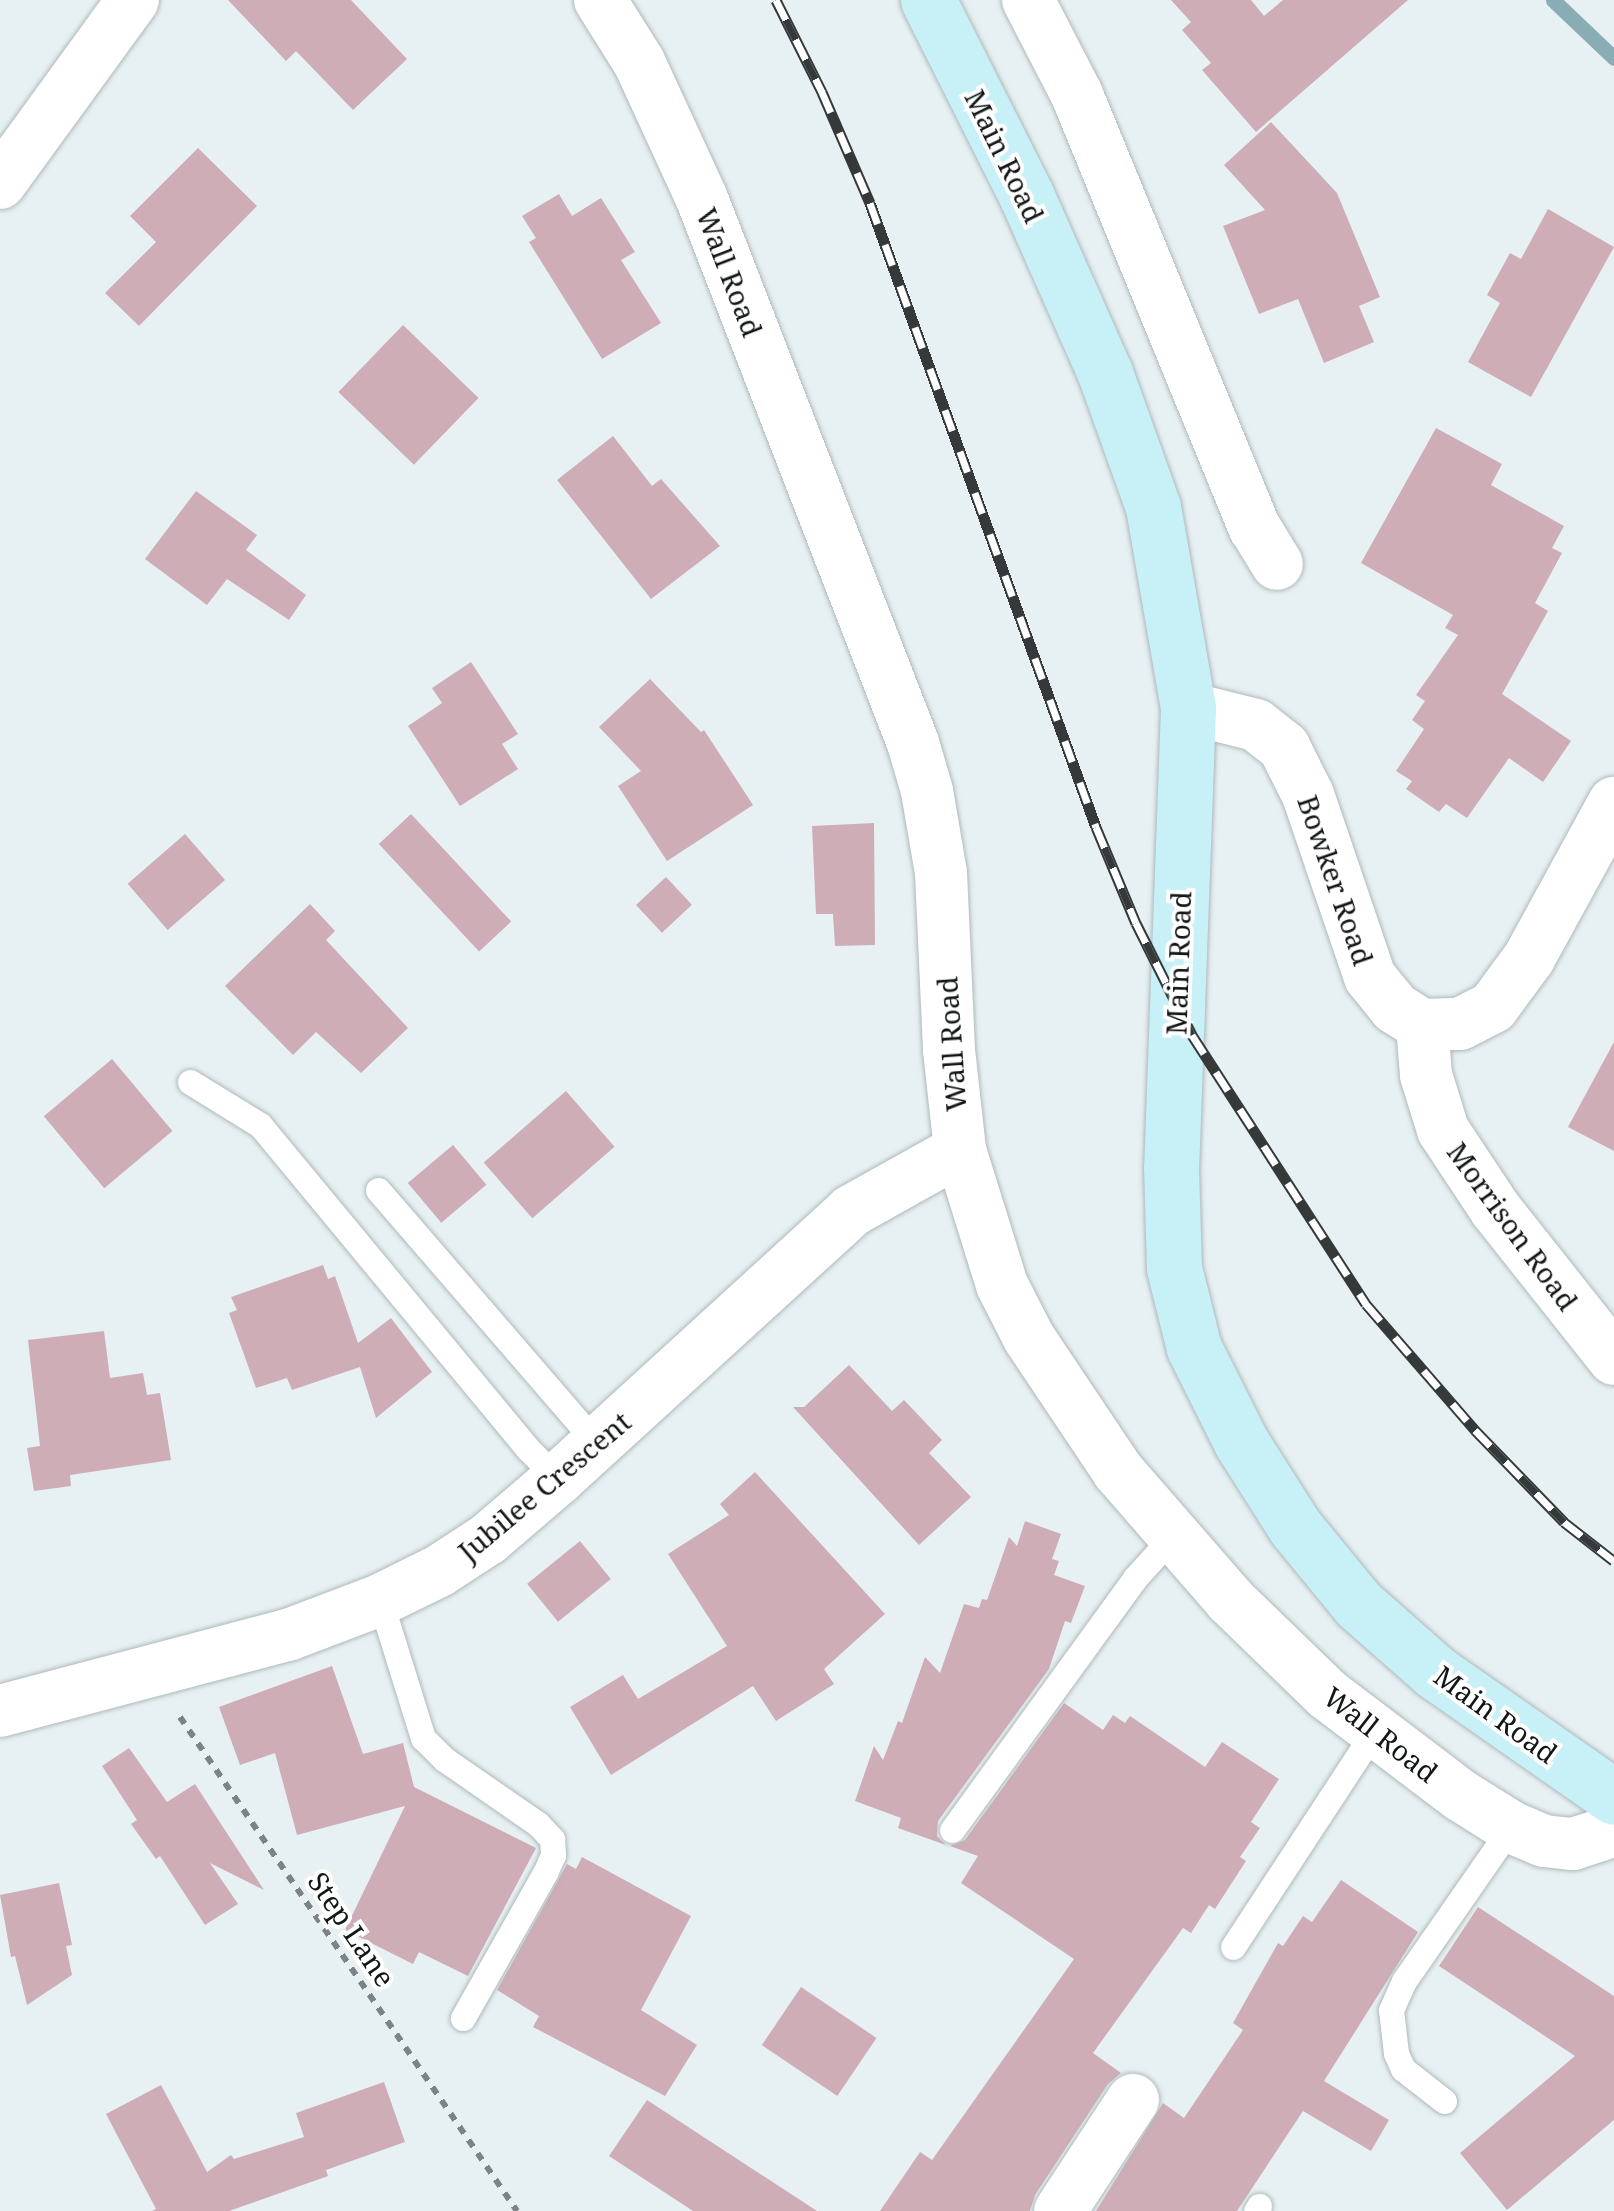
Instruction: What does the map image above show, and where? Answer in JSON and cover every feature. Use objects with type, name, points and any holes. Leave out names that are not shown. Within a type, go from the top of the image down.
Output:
[{"type":"main road","name":"Main Road","points":[[928,0],[1027,197],[1105,374],[1153,507],[1188,708],[1171,1167],[1174,1268],[1194,1348],[1241,1442],[1295,1528],[1358,1604],[1435,1672],[1614,1798]]},
{"type":"street","points":[[0,183],[133,0]]},
{"type":"street","name":"Wall Road","points":[[600,0],[639,62],[702,199],[928,791],[940,873],[949,1050],[960,1150],[996,1268],[1029,1338],[1118,1470],[1285,1654],[1327,1694],[1511,1827],[1544,1841],[1572,1844],[1603,1834],[1614,1824]]},
{"type":"street","points":[[1028,0],[1077,96],[1255,528],[1277,564]]},
{"type":"street","name":"Bowker Road","points":[[1188,708],[1256,725],[1284,747],[1308,795],[1370,977],[1395,1008],[1422,1025]]},
{"type":"street","points":[[1422,1025],[1460,1024],[1493,1008],[1529,958],[1614,803]]},
{"type":"street","name":"Morrison Road","points":[[1422,1025],[1426,1076],[1442,1130],[1496,1210],[1614,1359]]},
{"type":"street","name":"Jubilee Crescent","points":[[0,1711],[288,1635],[380,1600],[439,1571],[488,1539],[558,1479],[852,1211],[960,1150]]},
{"type":"street","points":[[1060,2211],[1133,2100]]},
{"type":"lane","points":[[190,1082],[260,1125],[528,1450],[558,1479]]},
{"type":"lane","points":[[378,1190],[597,1444]]},
{"type":"lane","points":[[952,1830],[1135,1578],[1174,1535]]},
{"type":"lane","points":[[380,1600],[423,1738],[444,1759],[538,1824],[552,1838],[553,1855],[546,1872],[463,2018]]},
{"type":"lane","points":[[1232,1947],[1375,1730]]},
{"type":"lane","points":[[1444,2101],[1403,2069],[1396,2053],[1391,2010],[1404,1981],[1511,1827]]},
{"type":"path","name":"Step Lane","points":[[150,1674],[518,2211]]},
{"type":"building","points":[[228,0],[351,0],[407,59],[353,110],[296,51],[286,61]]},
{"type":"building","points":[[1171,0],[1251,0],[1264,16],[1283,0],[1408,0],[1256,132],[1202,70],[1211,63],[1182,30],[1191,22]]},
{"type":"building","points":[[1271,122],[1337,193],[1380,297],[1359,306],[1374,342],[1324,363],[1298,299],[1259,314],[1223,226],[1265,210],[1224,165]]},
{"type":"building","points":[[198,148],[257,206],[139,326],[105,293],[156,242],[130,216]]},
{"type":"building","points":[[559,194],[572,216],[601,198],[635,252],[621,260],[661,323],[602,359],[529,242],[536,238],[522,216]]},
{"type":"building","points":[[1548,209],[1614,247],[1531,397],[1468,362],[1500,303],[1487,295],[1510,253],[1521,259]]},
{"type":"building","points":[[403,325],[479,398],[414,465],[338,392]]},
{"type":"building","points":[[1436,428],[1502,464],[1491,485],[1564,526],[1552,548],[1562,553],[1535,603],[1548,611],[1502,694],[1571,741],[1543,782],[1509,758],[1467,818],[1446,804],[1439,812],[1406,789],[1412,781],[1396,771],[1424,729],[1412,720],[1425,701],[1416,695],[1458,635],[1445,628],[1453,615],[1361,563]]},
{"type":"building","points":[[613,436],[652,486],[661,479],[720,546],[651,599],[557,480]]},
{"type":"building","points":[[196,491],[257,535],[246,550],[306,595],[289,620],[227,579],[207,605],[145,559]]},
{"type":"building","points":[[471,662],[518,734],[502,744],[518,769],[460,806],[408,726],[442,703],[432,688]]},
{"type":"building","points":[[650,679],[701,732],[704,730],[753,805],[667,861],[618,786],[641,771],[599,727]]},
{"type":"building","points":[[411,814],[511,922],[479,952],[379,844]]},
{"type":"building","points":[[874,823],[875,945],[835,946],[833,914],[816,914],[812,826]]},
{"type":"building","points":[[185,834],[225,880],[168,930],[128,884]]},
{"type":"building","points":[[666,877],[692,905],[662,933],[636,905]]},
{"type":"building","points":[[310,904],[335,931],[326,940],[408,1028],[361,1073],[316,1032],[293,1055],[225,986]]},
{"type":"building","points":[[1614,1042],[1614,1151],[1568,1127]]},
{"type":"building","points":[[112,1059],[172,1131],[104,1188],[44,1116]]},
{"type":"building","points":[[566,1091],[615,1147],[532,1218],[484,1163]]},
{"type":"building","points":[[453,1145],[486,1185],[441,1223],[408,1183]]},
{"type":"building","points":[[323,1265],[328,1279],[335,1276],[358,1343],[391,1318],[432,1372],[376,1418],[360,1367],[292,1390],[287,1378],[256,1388],[229,1313],[237,1310],[231,1297]]},
{"type":"building","points":[[104,1331],[110,1378],[143,1373],[147,1395],[160,1393],[171,1460],[70,1475],[71,1486],[34,1491],[27,1448],[40,1446],[28,1340]]},
{"type":"building","points":[[849,1365],[892,1411],[904,1400],[942,1440],[929,1453],[971,1497],[919,1545],[793,1407],[804,1407]]},
{"type":"building","points":[[755,1472],[885,1614],[824,1669],[834,1684],[776,1721],[753,1686],[611,1775],[570,1707],[623,1675],[638,1699],[727,1646],[668,1554],[729,1515],[720,1504]]},
{"type":"building","points":[[1025,1521],[1061,1534],[1052,1559],[1059,1561],[1054,1575],[1085,1586],[1071,1623],[1065,1621],[1049,1669],[938,1821],[937,1836],[946,1845],[898,1828],[901,1818],[855,1801],[874,1746],[883,1760],[898,1721],[902,1723],[925,1657],[940,1673],[964,1604],[979,1608],[982,1599],[987,1600],[1009,1537],[1017,1546]]},
{"type":"building","points":[[580,1541],[611,1579],[558,1622],[527,1584]]},
{"type":"building","points":[[332,1666],[363,1754],[403,1743],[414,1787],[536,1848],[468,1976],[419,1952],[413,1964],[345,1930],[405,1806],[297,1835],[275,1753],[240,1765],[219,1707]]},
{"type":"building","points":[[1064,1703],[1103,1730],[1113,1715],[1125,1723],[1130,1716],[1205,1767],[1222,1742],[1279,1779],[1251,1822],[1260,1828],[1240,1857],[1246,1861],[1215,1909],[1209,1905],[1191,1933],[1183,1928],[1093,2053],[1121,2073],[1108,2084],[1035,2195],[1030,2211],[880,2211],[920,2152],[932,2160],[1074,1959],[961,1883],[978,1856],[950,1846],[965,1840]]},
{"type":"building","points":[[129,1748],[167,1802],[195,1784],[264,1890],[210,1863],[238,1904],[205,1925],[160,1856],[156,1859],[131,1824],[137,1820],[102,1766]]},
{"type":"building","points":[[582,1857],[691,1916],[641,2010],[697,2045],[665,2096],[533,2027],[539,2016],[497,1990],[567,1864],[576,1869]]},
{"type":"building","points":[[1341,1880],[1418,1932],[1324,2081],[1389,2120],[1371,2151],[1303,2111],[1237,2211],[1096,2211],[1163,2103],[1184,2118],[1243,2030],[1233,2023],[1278,1943],[1283,1946],[1303,1916],[1312,1922]]},
{"type":"building","points":[[59,1883],[72,1945],[66,1946],[72,1975],[27,2005],[15,1956],[11,1957],[0,1895]]},
{"type":"building","points":[[1478,1907],[1614,1996],[1614,2120],[1507,2210],[1460,2153],[1575,2056],[1439,1966]]},
{"type":"building","points":[[801,1987],[876,2038],[837,2096],[762,2045]]},
{"type":"building","points":[[384,2082],[405,2142],[326,2170],[328,2176],[229,2211],[152,2211],[156,2209],[106,2114],[161,2085],[207,2172],[231,2155],[234,2159],[304,2137],[296,2113]]},
{"type":"building","points":[[647,2100],[817,2211],[693,2211],[609,2156]]},
{"type":"waterway","points":[[1553,0],[1614,58]]},
{"type":"railway","points":[[776,0],[822,92],[870,203],[1096,827],[1136,923],[1192,1035],[1366,1304],[1475,1430],[1564,1522],[1614,1561]]}]
